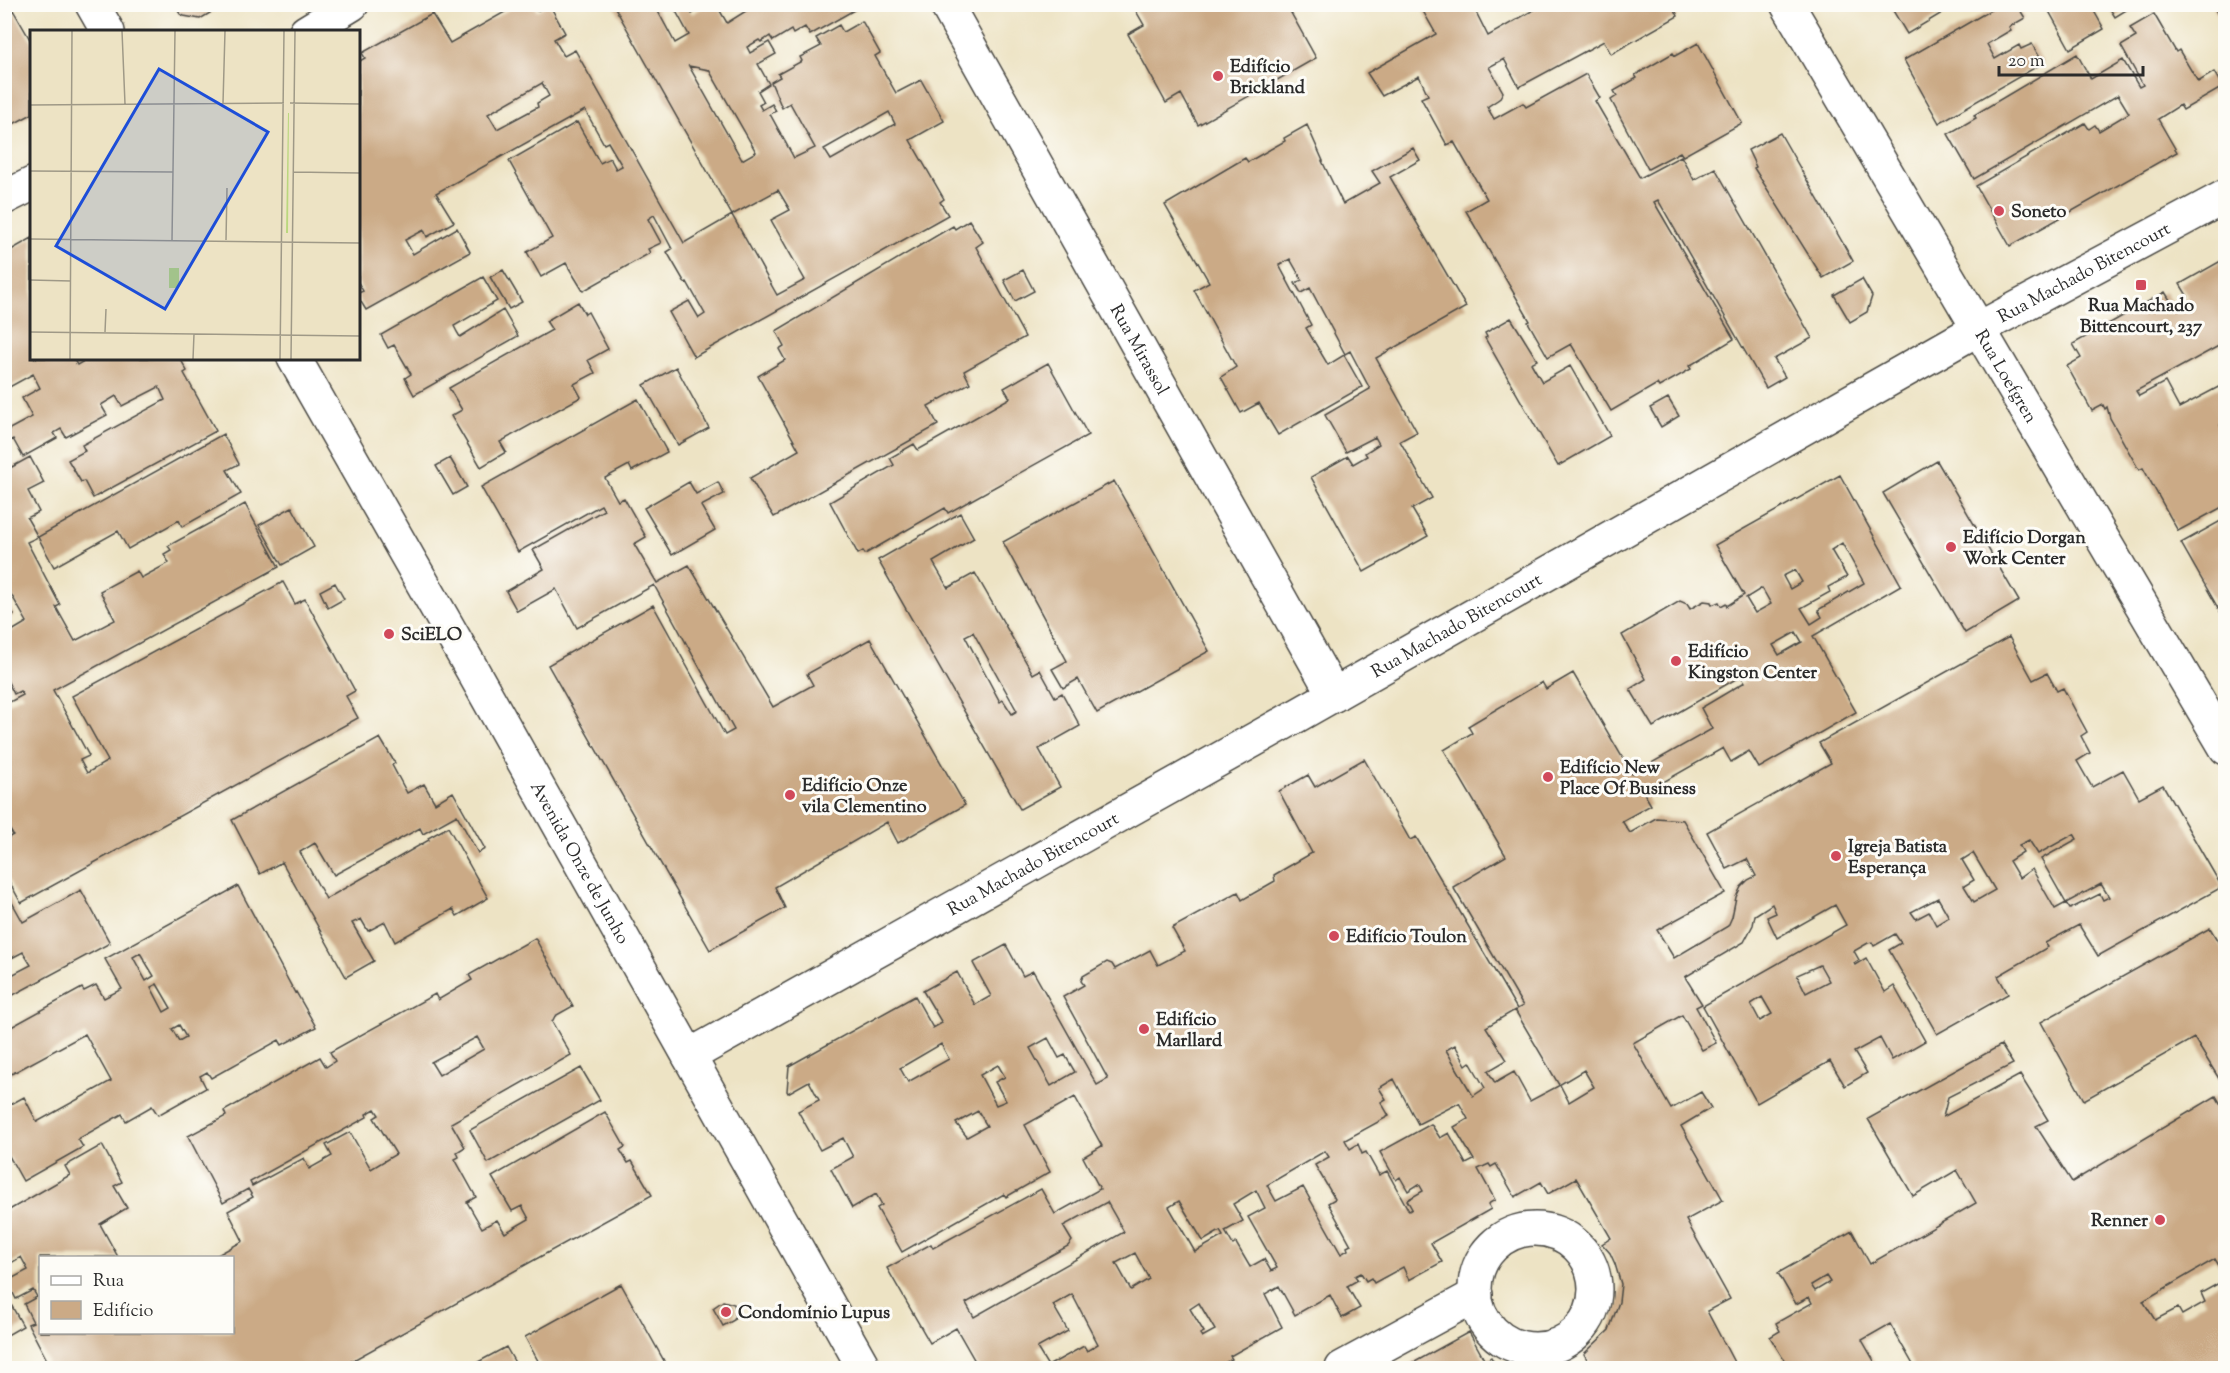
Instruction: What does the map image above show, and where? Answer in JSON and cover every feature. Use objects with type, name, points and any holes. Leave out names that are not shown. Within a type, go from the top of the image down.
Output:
[{"type":"street","points":[[93,4],[107,30]]},
{"type":"street","points":[[309,30],[352,4]]},
{"type":"street","name":"Rua Mirassol","points":[[946,4],[1334,695]]},
{"type":"street","name":"Rua Loefgren","points":[[1787,4],[2226,748]]},
{"type":"street","points":[[4,198],[30,185]]},
{"type":"street","name":"Rua Machado Bitencourt","points":[[689,1056],[1334,695],[1978,329],[2226,196]]},
{"type":"street","name":"Avenida Onze de Junho","points":[[295,360],[864,1368]]},
{"type":"street","points":[[1342,1368],[1476,1295]]},
{"type":"building","points":[[174,4],[225,4],[200,19],[180,14]]},
{"type":"building","points":[[519,4],[533,4],[537,11],[549,4],[565,33],[554,39],[564,56],[575,50],[684,243],[732,215],[613,4],[654,4],[675,43],[689,35],[672,4],[687,4],[692,14],[708,4],[716,4],[727,23],[757,4],[853,4],[856,9],[810,35],[805,27],[793,34],[791,30],[773,41],[770,36],[747,47],[750,53],[769,42],[776,54],[758,64],[769,84],[758,91],[764,102],[759,105],[762,110],[772,104],[776,111],[770,114],[794,158],[815,148],[790,103],[782,108],[771,82],[780,77],[778,74],[802,61],[800,57],[821,46],[816,38],[839,25],[843,32],[862,21],[880,53],[875,56],[896,93],[921,80],[944,121],[910,140],[944,199],[940,202],[948,215],[694,357],[669,312],[689,301],[699,318],[705,314],[667,252],[672,249],[654,215],[648,219],[661,243],[648,249],[650,253],[583,291],[566,263],[541,277],[527,252],[552,238],[509,161],[577,122],[600,163],[610,158],[616,169],[622,166],[608,142],[604,144],[585,110],[436,193],[454,222],[427,237],[424,230],[405,240],[413,254],[457,228],[470,252],[366,310],[360,300],[360,292],[363,291],[360,286],[360,61],[365,58],[362,53],[432,14],[450,43]],"holes":[[[689,66],[709,70],[756,152],[742,160]],[[542,83],[549,96],[537,103],[538,107],[497,129],[488,114]],[[889,112],[895,124],[831,160],[824,149]],[[778,190],[790,210],[771,220],[805,280],[777,295],[732,215]]]},
{"type":"building","name":"Edifício Brickland","points":[[1132,4],[1286,4],[1316,58],[1198,125],[1181,94],[1166,103],[1128,34],[1144,25]]},
{"type":"building","points":[[1419,4],[1490,4],[1476,12],[1488,36],[1544,4],[1672,4],[1678,16],[1611,54],[1604,41],[1519,87],[1504,59],[1489,67],[1503,92],[1499,99],[1487,107],[1494,119],[1523,103],[1526,107],[1586,74],[1600,98],[1595,101],[1640,178],[1681,156],[1694,180],[1715,168],[1812,338],[1774,359],[1785,377],[1766,388],[1658,200],[1654,202],[1734,339],[1689,366],[1691,369],[1659,387],[1657,384],[1611,411],[1571,344],[1548,357],[1528,322],[1530,321],[1466,211],[1487,199],[1454,142],[1447,145],[1421,98],[1428,95],[1419,76],[1382,96],[1367,73],[1436,34]]},
{"type":"building","points":[[1889,4],[1957,4],[1907,34]]},
{"type":"building","points":[[2001,4],[2029,4],[2020,10],[2025,18],[2009,27],[2011,30],[1987,44],[1995,59],[2019,45],[2021,49],[2032,44],[2043,63],[1939,123],[1904,60]]},
{"type":"building","points":[[2045,4],[2090,4],[2104,29],[2070,49]]},
{"type":"building","points":[[2107,4],[2136,4],[2115,17]]},
{"type":"building","points":[[2147,4],[2164,4],[2152,12]]},
{"type":"building","points":[[2212,4],[2226,4],[2226,29]]},
{"type":"building","points":[[13,10],[30,40],[30,115],[4,129],[4,15]]},
{"type":"building","points":[[2154,14],[2176,52],[2179,50],[2198,82],[2214,72],[2223,87],[2183,110],[2180,105],[2158,119],[2177,152],[2010,246],[1976,186],[2085,123],[2089,129],[2095,125],[2099,131],[2129,113],[2118,95],[1974,179],[1948,134],[1976,118],[1974,115],[2077,54],[2091,79],[2123,60],[2139,87],[2143,85],[2121,46],[2136,37],[2130,28]]},
{"type":"building","points":[[1698,43],[1742,123],[1683,156],[1680,152],[1648,169],[1611,100],[1617,96],[1614,91],[1637,78],[1635,75],[1673,53],[1675,56]]},
{"type":"building","points":[[1307,125],[1343,204],[1380,183],[1372,171],[1413,148],[1420,160],[1390,177],[1466,307],[1376,358],[1417,432],[1400,441],[1432,498],[1412,509],[1428,536],[1364,572],[1311,477],[1348,456],[1353,464],[1367,456],[1365,453],[1379,444],[1375,437],[1346,452],[1325,415],[1370,389],[1350,351],[1345,354],[1310,288],[1301,293],[1295,283],[1302,280],[1290,259],[1279,265],[1311,325],[1306,328],[1328,365],[1344,355],[1362,387],[1278,435],[1259,403],[1241,413],[1221,377],[1236,367],[1194,290],[1209,282],[1165,205],[1245,158],[1248,162],[1285,141],[1284,138]]},
{"type":"building","points":[[1780,133],[1853,261],[1823,278],[1754,168],[1756,167],[1748,150]]},
{"type":"building","points":[[969,220],[983,242],[976,247],[1025,337],[964,371],[970,383],[928,406],[938,425],[774,517],[750,478],[799,450],[758,376],[785,360],[779,349],[784,346],[776,331],[953,226],[955,229]]},
{"type":"building","points":[[30,239],[30,360],[74,360],[77,365],[86,360],[181,360],[187,371],[184,373],[216,431],[93,498],[84,481],[81,482],[68,460],[85,451],[82,445],[165,400],[159,387],[122,406],[116,396],[101,405],[107,415],[66,437],[61,429],[54,433],[57,438],[23,457],[13,439],[4,444],[4,432],[32,417],[22,398],[40,388],[33,374],[4,390],[4,254]]},
{"type":"building","points":[[2226,258],[2226,342],[2136,391],[2139,396],[2165,382],[2179,408],[2226,383],[2226,422],[2220,425],[2223,431],[2226,430],[2226,505],[2178,531],[2143,468],[2139,470],[2110,418],[2107,407],[2105,409],[2103,405],[2092,411],[2067,366],[2081,358],[2073,344],[2165,292],[2173,305],[2188,297],[2180,284]]},
{"type":"building","points":[[503,270],[522,302],[509,309],[490,277]]},
{"type":"building","points":[[1023,270],[1034,291],[1015,301],[1004,280]]},
{"type":"building","points":[[483,277],[497,301],[454,326],[457,332],[460,337],[503,310],[518,336],[414,395],[405,378],[411,374],[394,345],[388,348],[381,335]]},
{"type":"building","points":[[1862,279],[1872,296],[1867,312],[1850,322],[1834,295]]},
{"type":"building","points":[[578,302],[585,314],[588,312],[608,349],[588,360],[595,373],[574,384],[581,397],[500,442],[506,452],[481,467],[451,416],[462,410],[449,388],[552,330],[546,321]]},
{"type":"building","points":[[1511,318],[1537,360],[1531,363],[1542,382],[1570,366],[1610,436],[1558,466],[1485,338],[1487,337],[1485,333]]},
{"type":"building","points":[[1048,363],[1088,435],[948,513],[945,508],[865,554],[863,551],[858,554],[830,502],[894,465],[890,458],[914,444],[918,450],[1010,398],[1004,388]]},
{"type":"building","points":[[676,367],[709,428],[678,445],[644,385]]},
{"type":"building","points":[[1668,398],[1679,416],[1661,427],[1650,408]]},
{"type":"building","points":[[638,399],[667,452],[632,471],[629,465],[605,478],[618,501],[624,498],[646,537],[634,544],[657,583],[689,565],[773,707],[813,685],[807,674],[870,639],[965,805],[898,843],[887,822],[775,887],[785,908],[710,950],[548,665],[653,605],[725,735],[734,730],[654,585],[577,628],[556,589],[517,611],[506,591],[544,569],[533,550],[604,510],[601,505],[518,552],[481,487]]},
{"type":"building","points":[[223,434],[239,464],[227,470],[241,494],[182,527],[179,520],[128,549],[118,531],[54,567],[38,537]]},
{"type":"building","points":[[4,455],[12,467],[30,457],[44,483],[28,491],[39,512],[27,518],[38,537],[27,542],[60,605],[56,607],[75,641],[115,620],[100,591],[137,571],[141,578],[169,563],[164,554],[171,550],[168,546],[245,504],[279,567],[53,690],[89,756],[80,760],[87,773],[108,761],[72,696],[283,582],[295,604],[305,599],[355,691],[346,696],[358,718],[21,903],[4,872],[4,831],[8,838],[13,835],[4,820],[4,705],[23,695],[20,691],[14,694],[5,676],[5,635],[27,622],[4,582]]},
{"type":"building","points":[[450,458],[467,487],[453,495],[436,466]]},
{"type":"building","name":"Edifício Dorgan Work Center","points":[[1937,461],[2019,601],[1965,633],[1883,493]]},
{"type":"building","points":[[1840,475],[1901,585],[1813,636],[1856,712],[1759,768],[1749,751],[1731,762],[1723,748],[1644,793],[1651,805],[1622,821],[1630,833],[1656,818],[1683,820],[1725,893],[1657,930],[1674,958],[1728,926],[1741,887],[1756,876],[1747,859],[1727,869],[1707,832],[1831,763],[1819,743],[2009,637],[2033,680],[2047,673],[2057,691],[2063,688],[2087,732],[2081,736],[2090,753],[2077,761],[2092,787],[2123,770],[2139,798],[2163,785],[2222,887],[2098,956],[2079,925],[2045,943],[2048,947],[1998,976],[2008,994],[1937,1034],[1889,950],[1901,943],[1895,934],[1874,946],[1872,942],[1868,943],[1854,951],[1859,960],[1854,963],[1855,965],[1866,958],[1885,992],[1894,986],[1925,1041],[1892,1060],[1880,1038],[1854,1052],[1867,1073],[1845,1086],[1830,1061],[1757,1103],[1703,1006],[1846,925],[1835,905],[1777,938],[1767,917],[1776,913],[1772,904],[1755,915],[1753,925],[1744,942],[1685,977],[1702,1004],[1696,1007],[1716,1043],[1702,1050],[1682,1015],[1633,1043],[1671,1109],[1701,1092],[1711,1108],[1681,1126],[1723,1200],[1686,1220],[1730,1299],[1707,1311],[1737,1368],[1617,1368],[1614,1363],[1605,1368],[1592,1368],[1584,1354],[1609,1330],[1619,1302],[1621,1284],[1610,1253],[1602,1244],[1611,1238],[1576,1178],[1548,1194],[1541,1182],[1515,1197],[1496,1164],[1491,1167],[1489,1164],[1478,1169],[1495,1200],[1488,1204],[1491,1209],[1431,1243],[1442,1262],[1409,1280],[1403,1267],[1374,1283],[1371,1278],[1366,1281],[1361,1273],[1355,1276],[1358,1280],[1347,1286],[1360,1308],[1342,1318],[1330,1295],[1295,1315],[1279,1286],[1265,1294],[1282,1327],[1230,1356],[1232,1359],[1216,1368],[979,1368],[956,1328],[930,1343],[887,1268],[931,1244],[933,1248],[1041,1189],[1055,1214],[1100,1189],[1083,1157],[1102,1146],[1075,1097],[1025,1125],[1050,1172],[1006,1197],[1004,1194],[902,1252],[877,1208],[882,1205],[876,1194],[852,1208],[831,1169],[853,1157],[843,1138],[820,1150],[798,1111],[819,1100],[809,1081],[788,1093],[789,1066],[915,996],[933,1028],[942,1023],[923,991],[957,972],[975,1005],[991,996],[973,963],[1006,945],[1023,976],[1033,971],[1097,1085],[1108,1079],[1063,997],[1084,985],[1081,981],[1083,976],[1107,962],[1115,969],[1150,950],[1158,965],[1185,951],[1172,928],[1238,892],[1242,900],[1275,881],[1274,875],[1312,853],[1279,791],[1308,775],[1315,787],[1364,759],[1410,840],[1416,837],[1517,1009],[1523,1006],[1453,887],[1506,856],[1444,750],[1472,733],[1468,726],[1542,682],[1546,689],[1573,673],[1632,774],[1712,729],[1701,708],[1745,682],[1741,676],[1653,727],[1630,689],[1646,679],[1622,635],[1680,601],[1687,604],[1690,609],[1704,601],[1711,602],[1712,605],[1719,602],[1721,606],[1726,603],[1727,606],[1744,595],[1715,545]],"holes":[[[1842,543],[1864,583],[1818,610],[1822,617],[1811,624],[1801,608],[1830,592],[1828,587],[1847,577],[1831,550]],[[1795,570],[1802,582],[1790,589],[1783,576]],[[1762,588],[1771,604],[1755,613],[1746,598]],[[1796,632],[1802,642],[1779,655],[1773,645]],[[2074,834],[2077,839],[2041,859],[2066,903],[2055,909],[2032,869],[2019,878],[2009,861],[2023,852],[2019,845],[2029,840],[2038,854]],[[1973,853],[1995,890],[1974,902],[1964,886],[1974,880],[1962,860]],[[2101,884],[2109,897],[2103,900],[2100,894],[2070,909],[2066,903]],[[1938,898],[1949,917],[1936,925],[1929,912],[1916,919],[1911,912]],[[1820,965],[1829,981],[1806,993],[1797,975]],[[1762,997],[1772,1014],[1760,1021],[1751,1004]],[[1515,1010],[1559,1085],[1584,1070],[1594,1087],[1569,1102],[1560,1085],[1530,1101],[1514,1072],[1495,1083],[1488,1071],[1507,1060],[1486,1027]],[[1048,1038],[1059,1058],[1065,1055],[1075,1072],[1051,1086],[1030,1048]],[[941,1044],[949,1059],[908,1082],[900,1068]],[[1455,1045],[1466,1065],[1470,1062],[1485,1088],[1473,1096],[1446,1050]],[[998,1065],[1005,1077],[995,1082],[1006,1101],[996,1105],[980,1075]],[[1394,1079],[1418,1124],[1459,1103],[1468,1119],[1454,1127],[1474,1160],[1466,1164],[1449,1133],[1440,1138],[1431,1124],[1380,1152],[1396,1180],[1400,1177],[1408,1191],[1419,1184],[1423,1191],[1407,1200],[1412,1209],[1409,1211],[1387,1171],[1379,1175],[1366,1152],[1362,1154],[1358,1144],[1350,1149],[1345,1140],[1389,1116],[1381,1102],[1386,1099],[1379,1088]],[[978,1111],[987,1126],[967,1137],[956,1123]],[[1325,1151],[1329,1157],[1315,1165],[1335,1199],[1328,1203],[1351,1245],[1341,1254],[1303,1187],[1276,1201],[1267,1185]],[[1256,1190],[1265,1208],[1248,1217],[1277,1268],[1271,1271],[1264,1259],[1250,1267],[1236,1243],[1233,1245],[1225,1231],[1243,1221],[1233,1204]],[[1179,1201],[1203,1241],[1220,1231],[1223,1236],[1195,1252],[1169,1207]],[[1107,1202],[1124,1232],[974,1317],[966,1303],[1068,1246],[1072,1241],[1063,1226]],[[1135,1253],[1149,1279],[1131,1290],[1116,1263]],[[1072,1294],[1098,1344],[1087,1351],[1084,1346],[1048,1366],[1037,1348],[1068,1331],[1053,1305]],[[1199,1303],[1215,1330],[1202,1337],[1200,1334],[1204,1332],[1190,1309]]]},
{"type":"building","points":[[1114,481],[1209,651],[1097,713],[1078,679],[1063,688],[1052,669],[1067,661],[1003,542]]},
{"type":"building","points":[[689,482],[696,494],[718,482],[724,494],[701,506],[715,530],[672,555],[644,508]]},
{"type":"building","points":[[292,507],[314,547],[282,565],[259,525]]},
{"type":"building","points":[[960,513],[974,538],[933,562],[948,588],[975,573],[1033,674],[1040,670],[1055,697],[1062,693],[1080,726],[1039,749],[1060,787],[1020,809],[878,560]],"holes":[[[973,632],[1017,711],[1012,714],[1003,700],[1000,702],[965,636]]]},
{"type":"building","points":[[2226,518],[2226,622],[2181,543]]},
{"type":"building","points":[[335,583],[344,599],[328,608],[320,591]]},
{"type":"building","points":[[4,598],[14,615],[4,621]]},
{"type":"building","points":[[380,738],[395,763],[392,765],[407,793],[424,784],[435,803],[453,792],[485,849],[478,853],[457,815],[423,834],[420,828],[334,875],[315,843],[300,852],[326,899],[448,827],[488,898],[457,916],[453,909],[395,942],[385,922],[368,931],[361,919],[352,923],[374,961],[346,977],[282,862],[260,874],[232,820]]},
{"type":"building","points":[[238,886],[295,993],[316,1027],[282,1045],[279,1040],[211,1078],[207,1072],[200,1076],[206,1088],[158,1115],[152,1106],[126,1121],[122,1114],[78,1139],[83,1147],[23,1181],[9,1156],[4,1176],[4,1108],[24,1097],[37,1122],[111,1081],[85,1034],[4,1078],[4,1031],[82,988],[84,991],[96,985],[104,998],[122,989],[105,959]],"holes":[[[140,953],[154,976],[146,981],[133,957]],[[157,984],[171,1008],[164,1012],[151,987]],[[179,1025],[186,1037],[179,1041],[172,1029]]]},
{"type":"building","points":[[4,888],[23,922],[81,890],[110,943],[4,1000],[4,979],[31,965],[23,952],[4,962]]},
{"type":"building","points":[[2210,928],[2226,955],[2226,1090],[2194,1038],[2084,1100],[2041,1022]]},
{"type":"building","points":[[535,938],[573,1006],[555,1016],[552,1022],[571,1055],[451,1123],[465,1147],[457,1152],[459,1157],[455,1159],[476,1197],[467,1202],[482,1228],[497,1220],[505,1233],[529,1219],[522,1206],[512,1211],[492,1177],[605,1112],[625,1147],[620,1150],[628,1163],[632,1161],[652,1195],[339,1368],[37,1368],[48,1362],[28,1324],[33,1322],[24,1304],[37,1297],[33,1290],[16,1299],[7,1281],[28,1270],[21,1257],[4,1267],[4,1213],[70,1175],[65,1166],[102,1145],[122,1182],[114,1186],[127,1208],[100,1224],[117,1256],[39,1256],[39,1334],[234,1334],[234,1256],[216,1256],[243,1241],[228,1211],[253,1197],[248,1189],[223,1203],[188,1136],[226,1116],[224,1111],[320,1057],[326,1067],[335,1061],[330,1052],[435,994],[438,1000],[472,980],[469,975]],"holes":[[[477,1037],[484,1049],[439,1075],[431,1062]],[[375,1109],[379,1115],[374,1118],[396,1154],[371,1169],[350,1132],[326,1145],[332,1156],[309,1169],[304,1158],[252,1186],[250,1182],[367,1117],[366,1114]]]},
{"type":"building","points":[[2001,1045],[2013,1064],[1948,1097],[1943,1117],[2020,1075],[2048,1120],[2036,1126],[2072,1182],[2216,1096],[2226,1113],[2226,1277],[2215,1259],[2143,1301],[2155,1320],[2178,1308],[2182,1315],[2205,1302],[2201,1293],[2221,1282],[2226,1290],[2226,1368],[1915,1368],[1890,1324],[1862,1340],[1878,1368],[1789,1368],[1770,1337],[1780,1331],[1776,1323],[1812,1303],[1809,1297],[1796,1304],[1778,1273],[1852,1231],[1870,1264],[1976,1203],[1957,1170],[1913,1196],[1868,1119]],"holes":[[[1826,1276],[1830,1282],[1815,1291],[1811,1285]]]},
{"type":"building","points":[[581,1068],[600,1100],[488,1163],[470,1130]]},
{"type":"building","points":[[621,1284],[668,1368],[542,1368],[525,1337]]},
{"type":"building","points":[[4,1300],[7,1304],[10,1303],[23,1326],[4,1337]]},
{"type":"building","name":"Condomínio Lupus","points":[[723,1301],[734,1304],[736,1310],[734,1320],[723,1326],[713,1308]]},
{"type":"building","points":[[1469,1332],[1485,1361],[1491,1357],[1497,1368],[1404,1368]]},
{"type":"building","points":[[506,1347],[518,1368],[467,1368]]},
{"type":"place","name":"Edifício Brickland","points":[[1218,76]]},
{"type":"place","name":"Soneto","points":[[1999,211]]},
{"type":"place","name":"Rua Machado Bittencourt, 237","points":[[2141,285]]},
{"type":"place","name":"Edifício Dorgan Work Center","points":[[1951,547]]},
{"type":"place","name":"SciELO","points":[[389,634]]},
{"type":"place","name":"Edifício Kingston Center","points":[[1676,661]]},
{"type":"place","name":"Edifício New Place Of Business","points":[[1548,777]]},
{"type":"place","name":"Edifício Onze vila Clementino","points":[[790,795]]},
{"type":"place","name":"Igreja Batista Esperança","points":[[1836,856]]},
{"type":"place","name":"Edifício Toulon","points":[[1334,936]]},
{"type":"place","name":"Edifício Marllard","points":[[1144,1029]]},
{"type":"place","name":"Renner","points":[[2160,1220]]},
{"type":"place","name":"Condomínio Lupus","points":[[726,1312]]}]
